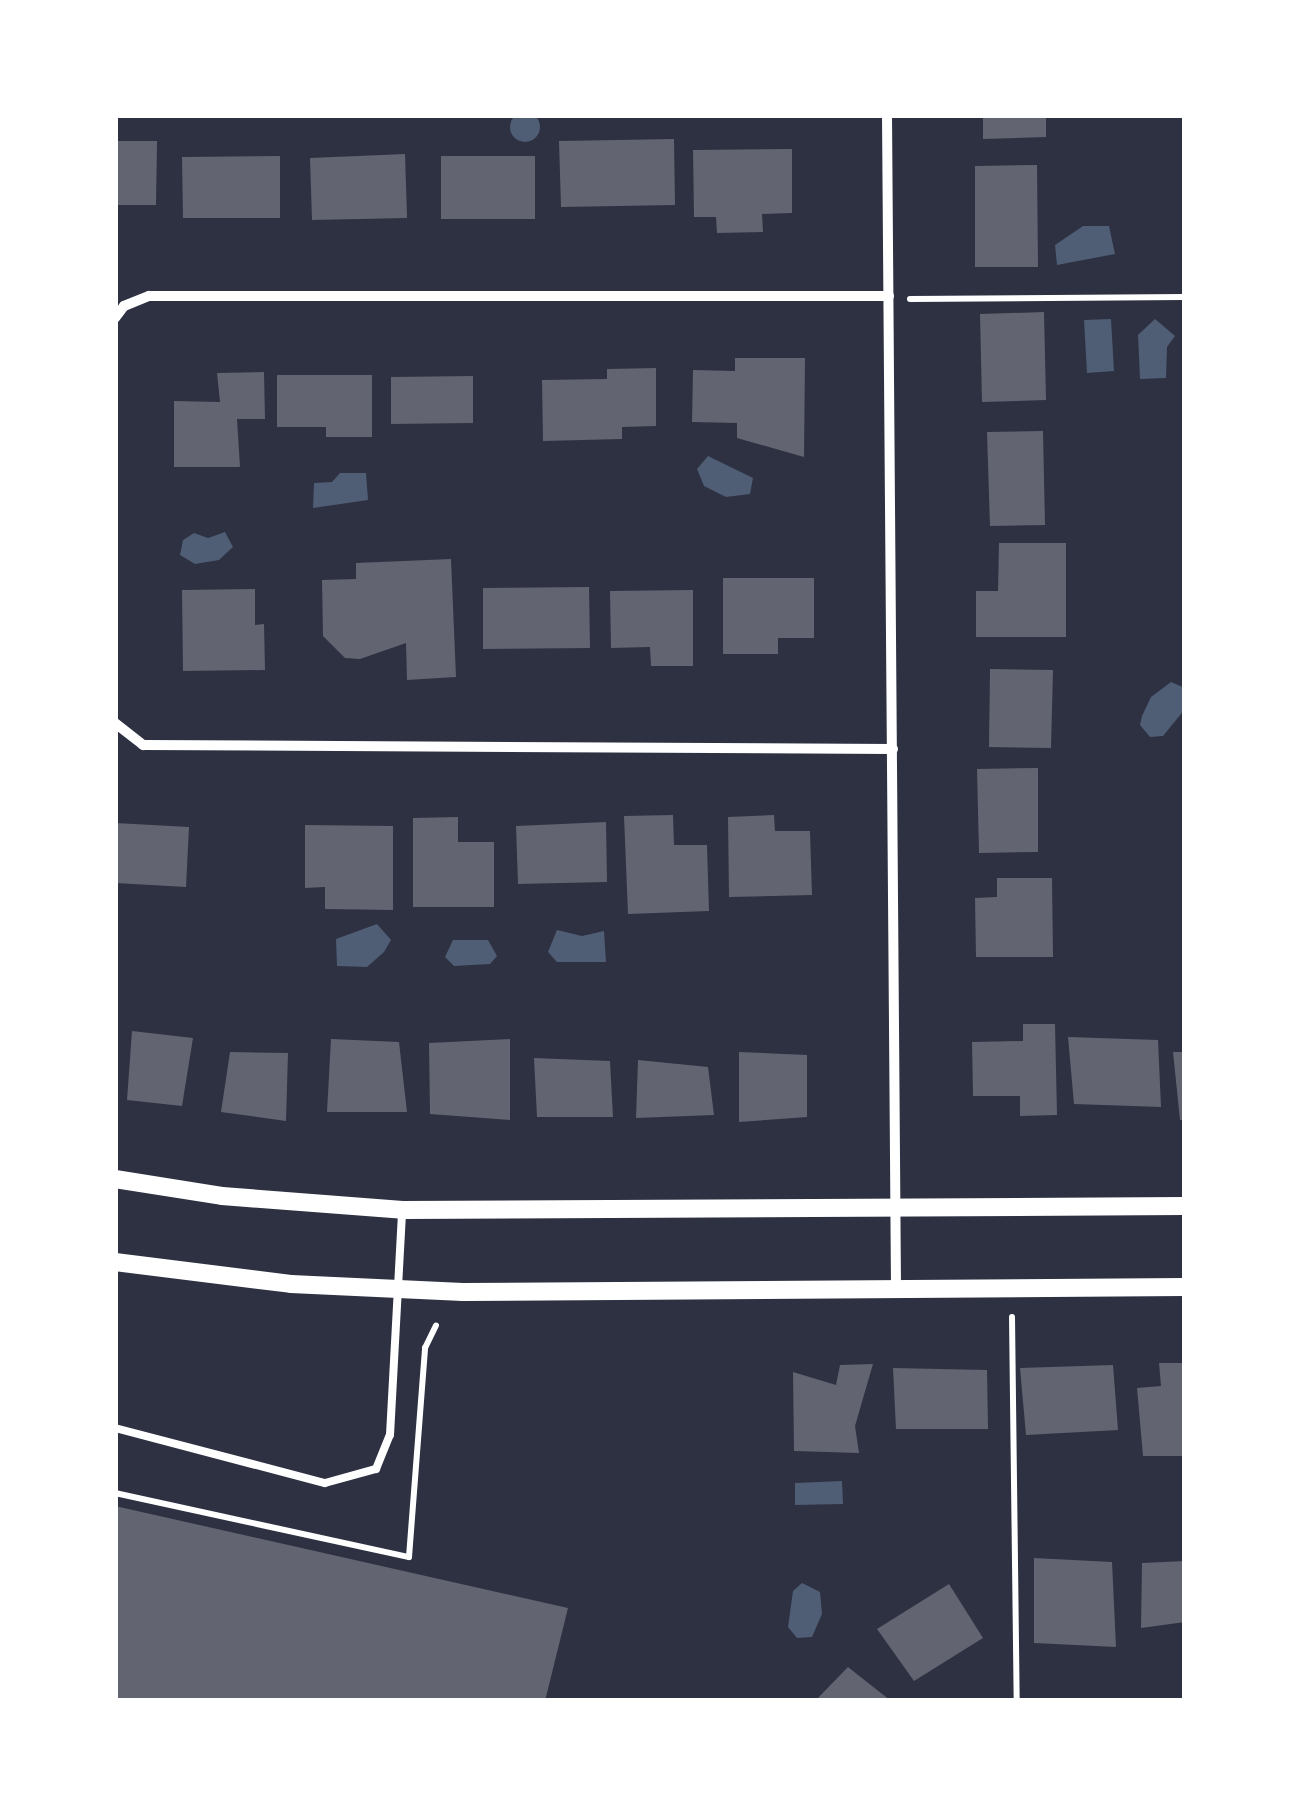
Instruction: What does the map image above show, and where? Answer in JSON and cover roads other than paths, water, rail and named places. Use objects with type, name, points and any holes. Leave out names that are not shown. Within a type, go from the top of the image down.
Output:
[{"type":"street","points":[[887,115],[896,1290]]},
{"type":"street","points":[[115,318],[124,306],[149,296],[888,296]]},
{"type":"street","points":[[115,724],[142,745],[893,749]]},
{"type":"street","points":[[115,1180],[222,1196],[402,1210],[1185,1206]]},
{"type":"street","points":[[115,1262],[290,1284],[399,1290],[1185,1287]]},
{"type":"lane","points":[[115,1428],[325,1483],[360,1478],[376,1469],[390,1434],[402,1210]]},
{"type":"water","points":[[525,112],[539,121],[540,127],[531,141],[525,142],[511,133],[510,127],[519,113]]},
{"type":"water","points":[[1083,226],[1109,226],[1115,254],[1057,265],[1055,245]]},
{"type":"water","points":[[1111,319],[1114,371],[1087,373],[1084,320]]},
{"type":"water","points":[[1155,319],[1175,336],[1167,347],[1166,378],[1140,379],[1138,335]]},
{"type":"water","points":[[708,456],[753,478],[750,494],[726,497],[704,486],[697,469]]},
{"type":"water","points":[[340,473],[366,473],[368,500],[313,508],[314,483],[332,482]]},
{"type":"water","points":[[225,532],[233,547],[219,560],[195,564],[180,555],[183,540],[194,533],[208,538]]},
{"type":"water","points":[[1171,682],[1185,688],[1185,709],[1163,736],[1150,737],[1140,725],[1142,716],[1151,697]]},
{"type":"water","points":[[377,924],[391,940],[384,952],[367,967],[337,966],[336,939]]},
{"type":"water","points":[[557,930],[582,936],[604,931],[606,962],[557,962],[548,952]]},
{"type":"water","points":[[453,940],[488,940],[497,956],[490,964],[454,966],[445,957]]},
{"type":"water","points":[[842,1481],[843,1504],[795,1505],[795,1483]]},
{"type":"water","points":[[802,1583],[820,1592],[822,1614],[812,1637],[797,1638],[788,1627],[793,1591]]}]
